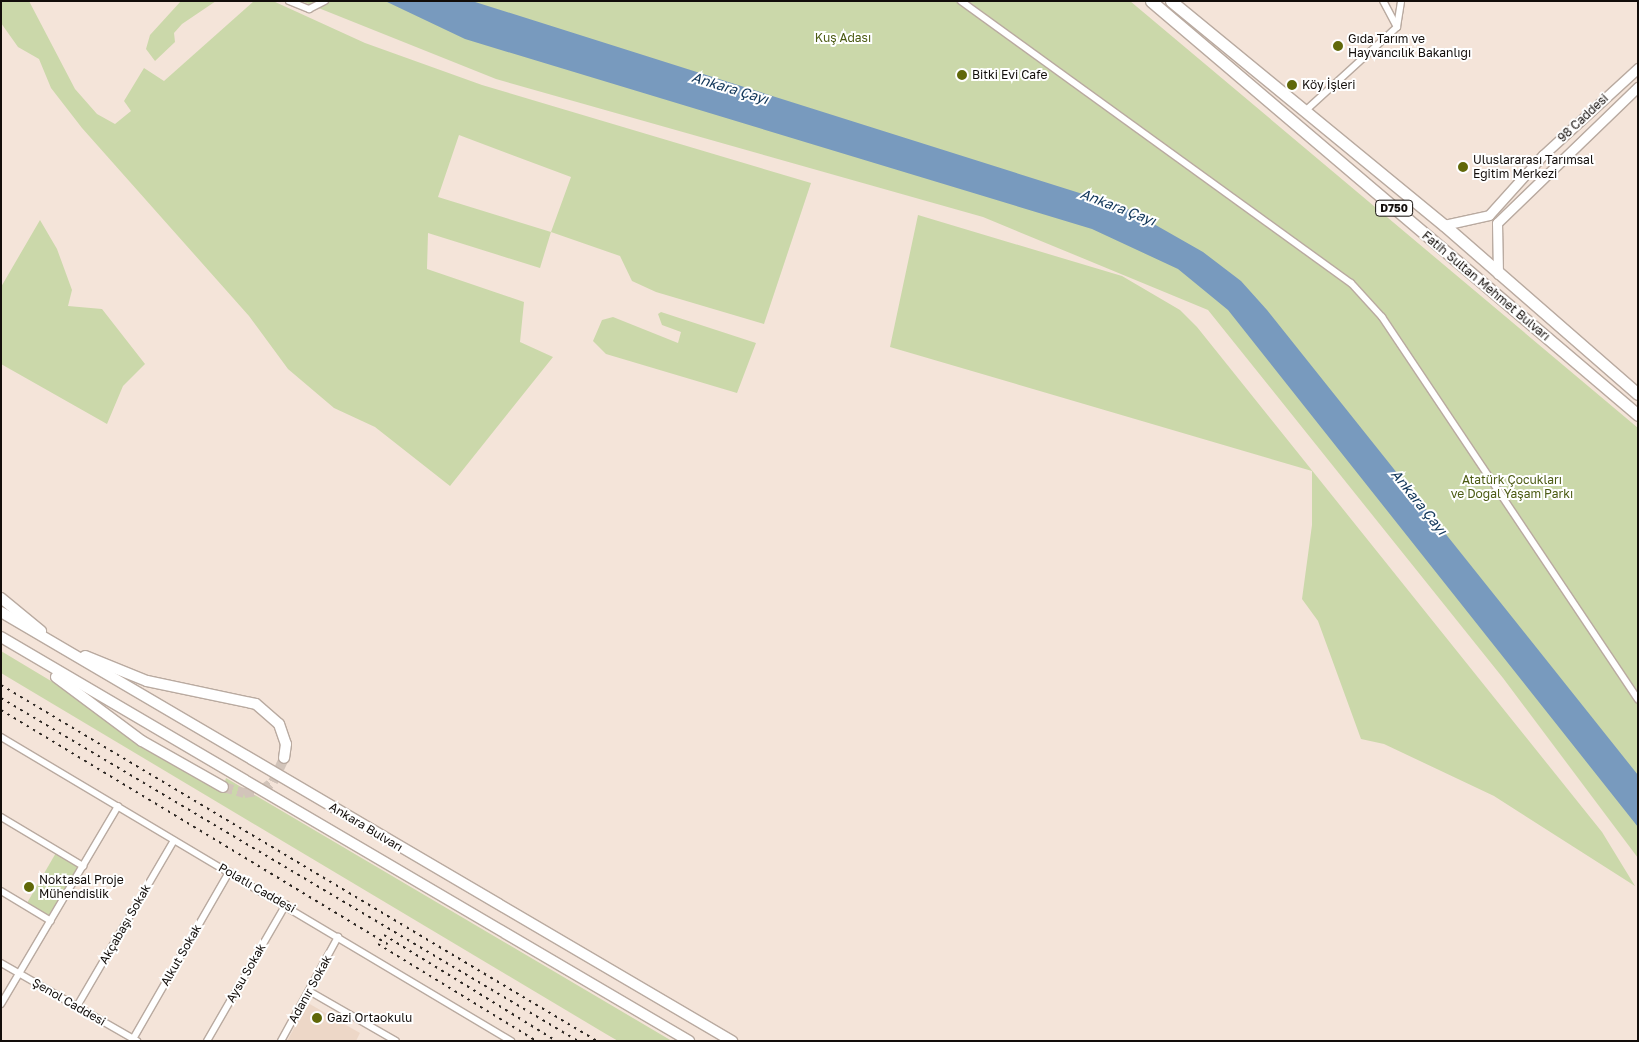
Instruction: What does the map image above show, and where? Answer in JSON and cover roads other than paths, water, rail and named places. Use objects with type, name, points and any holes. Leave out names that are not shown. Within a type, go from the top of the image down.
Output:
[{"type":"highway","name":"Fatih Sultan Mehmet Bulvarı","points":[[1150,1],[1638,414]]},
{"type":"highway","name":"Fatih Sultan Mehmet Bulvarı","points":[[1171,1],[1444,225],[1638,394]]},
{"type":"main road","name":"98 Caddesi","points":[[1489,215],[1543,155],[1638,68]]},
{"type":"main road","name":"98 Caddesi","points":[[1497,223],[1638,87]]},
{"type":"main road","points":[[1444,225],[1489,215],[1497,223],[1498,274]]},
{"type":"main road","points":[[1,598],[58,646],[147,681],[256,704],[279,724],[286,744],[284,758]]},
{"type":"main road","name":"Ankara Bulvarı","points":[[1,612],[732,1041]]},
{"type":"main road","points":[[1,638],[142,741],[223,786]]},
{"type":"main road","name":"Ankara Bulvarı","points":[[1,638],[689,1041]]},
{"type":"street","points":[[289,1],[309,9],[325,1]]},
{"type":"street","points":[[962,1],[1351,283],[1382,317],[1638,699]]},
{"type":"street","points":[[1383,1],[1397,27]]},
{"type":"street","points":[[1304,112],[1397,27],[1401,1]]},
{"type":"street","name":"Polatlı Caddesi","points":[[1,737],[286,904],[510,1040]]},
{"type":"street","points":[[1,1004],[118,806]]},
{"type":"street","points":[[1,817],[83,866]]},
{"type":"street","name":"Akçabaşı Sokak","points":[[76,1008],[174,840]]},
{"type":"street","name":"Alkut Sokak","points":[[135,1040],[229,872]]},
{"type":"street","points":[[1,891],[51,921]]},
{"type":"street","name":"Aysu Sokak","points":[[207,1041],[286,904]]},
{"type":"street","name":"Adanır Sokak","points":[[281,1041],[338,937]]},
{"type":"street","name":"Şenol Caddesi","points":[[1,963],[76,1008],[135,1040]]},
{"type":"street","points":[[309,991],[396,1041]]},
{"type":"water","name":"Ankara Çayı","points":[[385,1],[472,1],[1124,207],[1203,252],[1241,281],[1267,310],[1638,775],[1638,827],[1228,310],[1178,269],[1092,229],[465,39]]},
{"type":"tunnel","points":[[223,787],[244,793],[262,790],[273,782],[284,758]]},
{"type":"railway","points":[[1,685],[597,1041]]},
{"type":"railway","points":[[1,698],[578,1041]]},
{"type":"railway","points":[[1,710],[388,944]]},
{"type":"railway","points":[[384,935],[556,1041]]},
{"type":"railway","points":[[378,944],[536,1041]]},
{"type":"place","name":"Gıda Tarım ve Hayvancılık Bakanlığı","points":[[1338,46]]},
{"type":"place","name":"Bitki Evi Cafe","points":[[962,75]]},
{"type":"place","name":"Köy İşleri","points":[[1292,85]]},
{"type":"place","name":"Uluslararası Tarımsal Eğitim Merkezi","points":[[1463,167]]},
{"type":"place","name":"Noktasal Proje Mühendislik","points":[[29,887]]},
{"type":"place","name":"Gazi Ortaokulu","points":[[317,1018]]},
{"type":"park label","name":"Kuş Adası","points":[[843,38]]},
{"type":"park label","name":"Atatürk Çocukları ve Doğal Yaşam Parkı","points":[[1512,487]]}]
